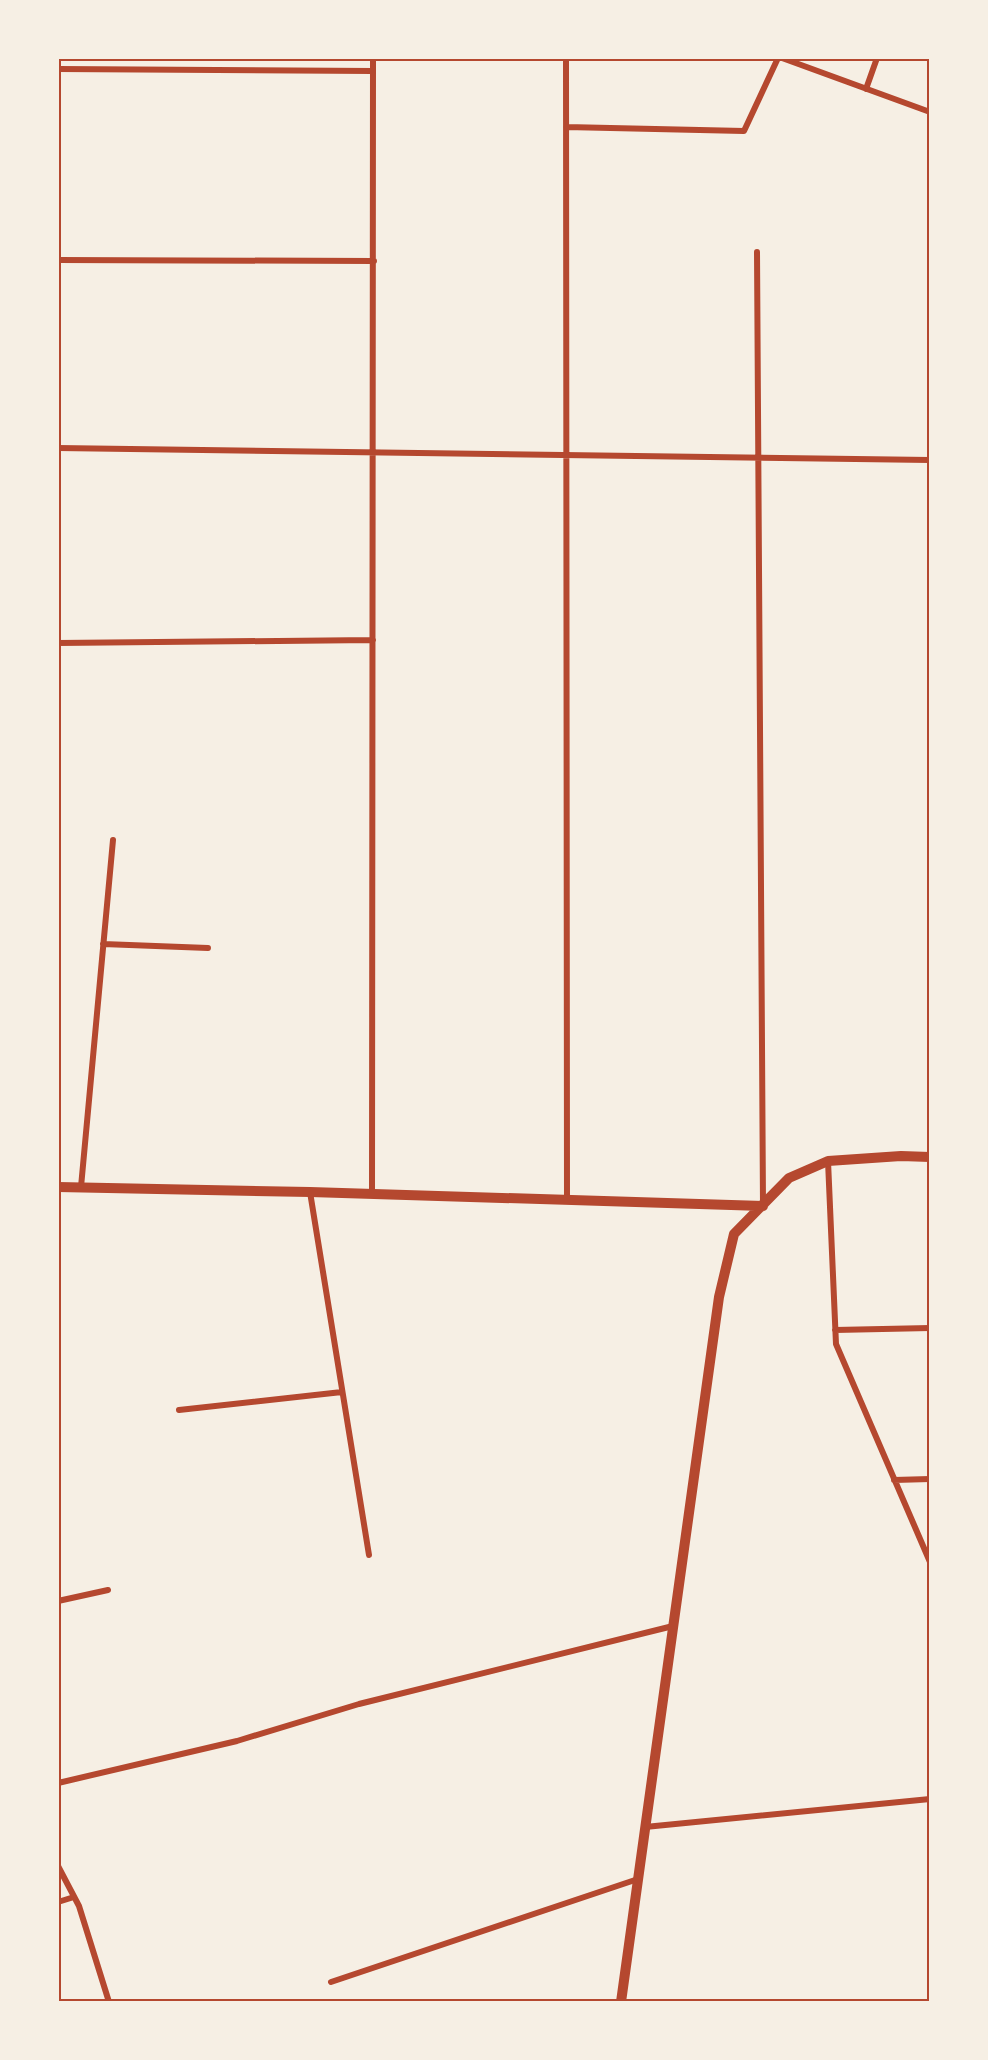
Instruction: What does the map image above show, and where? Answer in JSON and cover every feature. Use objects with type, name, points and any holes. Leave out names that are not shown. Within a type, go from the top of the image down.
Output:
[{"type":"street","points":[[372,1194],[374,58]]},
{"type":"street","points":[[566,58],[567,1200]]},
{"type":"street","points":[[566,127],[744,131],[780,58],[930,112]]},
{"type":"street","points":[[866,89],[877,58]]},
{"type":"street","points":[[58,69],[373,71]]},
{"type":"street","points":[[757,252],[763,1206]]},
{"type":"street","points":[[58,260],[374,261]]},
{"type":"street","points":[[58,448],[930,460]]},
{"type":"street","points":[[58,643],[373,640]]},
{"type":"street","points":[[81,1187],[113,840]]},
{"type":"street","points":[[103,944],[208,948]]},
{"type":"street","points":[[621,2001],[719,1297],[734,1234],[789,1178],[828,1161],[901,1156],[930,1157]]},
{"type":"street","points":[[828,1161],[836,1344],[930,1562]]},
{"type":"street","points":[[58,1186],[763,1206]]},
{"type":"street","points":[[310,1192],[369,1556]]},
{"type":"street","points":[[836,1330],[930,1328]]},
{"type":"street","points":[[179,1410],[342,1392]]},
{"type":"street","points":[[894,1480],[930,1479]]},
{"type":"street","points":[[58,1601],[108,1590]]},
{"type":"street","points":[[58,1783],[237,1741],[359,1704],[674,1626]]},
{"type":"street","points":[[645,1827],[930,1799]]},
{"type":"street","points":[[58,1866],[79,1906],[109,2001]]},
{"type":"street","points":[[331,1982],[639,1879]]},
{"type":"street","points":[[58,1902],[74,1897]]}]
